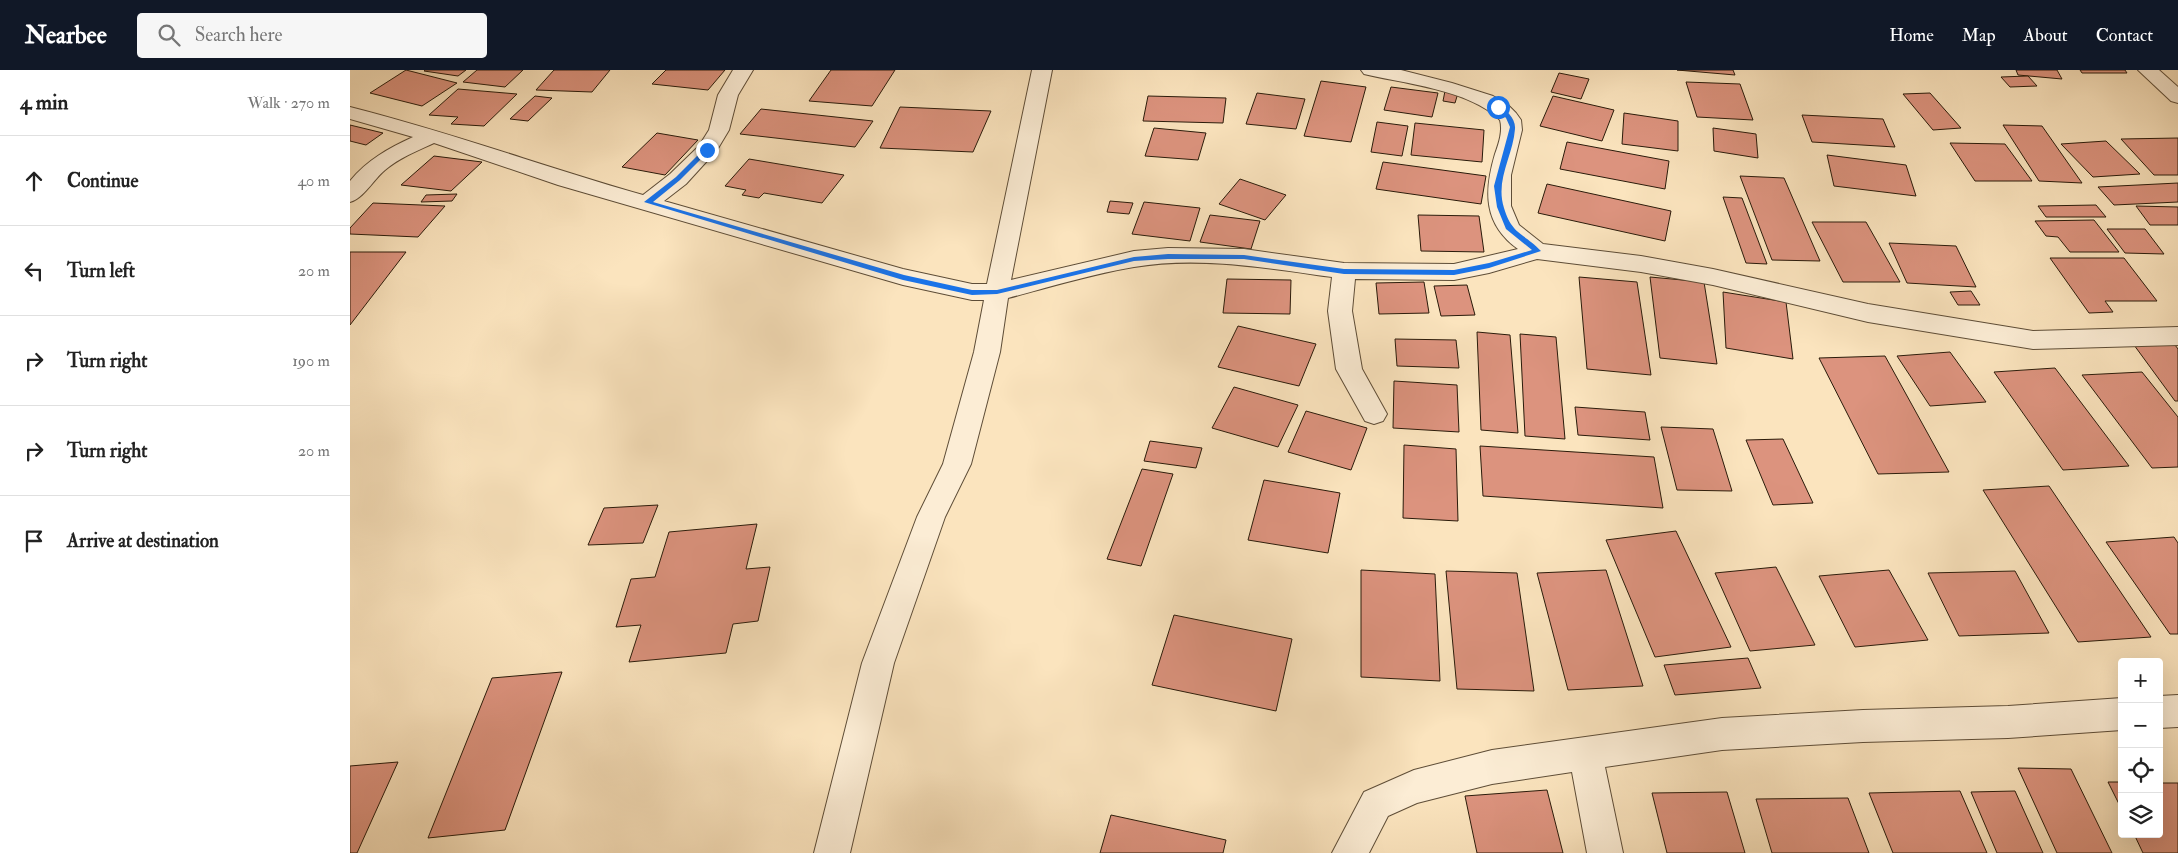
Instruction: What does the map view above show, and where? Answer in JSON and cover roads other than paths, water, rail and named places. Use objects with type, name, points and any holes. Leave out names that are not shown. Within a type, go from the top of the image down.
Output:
[{"type":"street","points":[[648,202],[678,179],[707,150],[719,130],[728,95],[743,70]]},
{"type":"street","points":[[832,853],[878,663],[931,517],[957,464],[987,352],[997,292],[1042,70]]},
{"type":"street","points":[[1371,70],[1478,97],[1498,107],[1509,117],[1513,127],[1497,186],[1500,207],[1508,228],[1537,251]]},
{"type":"street","points":[[2148,70],[2175,92]]},
{"type":"street","points":[[350,112],[433,136],[566,180],[648,202],[903,277],[972,292],[997,292],[1134,259],[1168,256],[1244,257],[1344,271],[1454,272],[1489,265],[1537,251],[1641,264],[1704,275],[1868,313],[2033,340],[2178,336]]},
{"type":"street","points":[[350,195],[365,174],[386,157],[433,136]]},
{"type":"street","points":[[1344,271],[1340,311],[1349,369],[1374,414]]},
{"type":"street","points":[[2163,712],[2178,711]]},
{"type":"street","points":[[1350,853],[1376,804],[1414,787],[1492,767],[1722,734],[1863,726],[2008,722],[2118,714]]},
{"type":"street","points":[[1585,754],[1605,853]]}]
